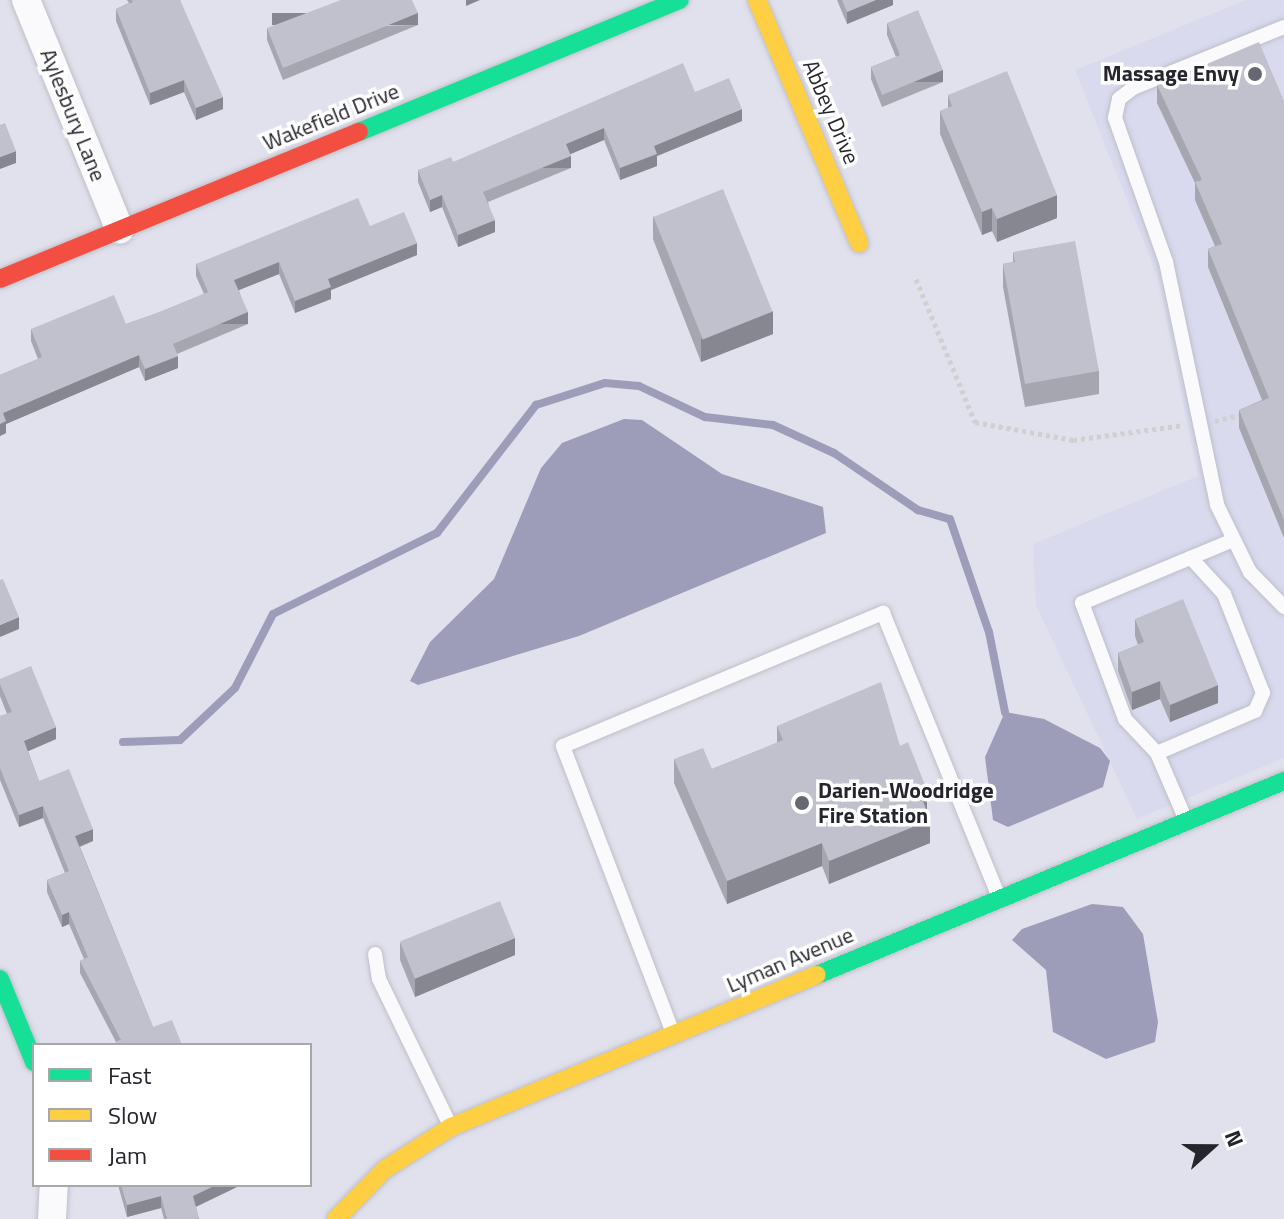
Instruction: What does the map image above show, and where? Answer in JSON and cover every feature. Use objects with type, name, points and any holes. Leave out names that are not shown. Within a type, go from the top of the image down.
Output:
[{"type":"street","name":"Aylesbury Lane","points":[[26,0],[120,230]]},
{"type":"street","name":"Wakefield Drive","points":[[0,279],[680,0]]},
{"type":"street","name":"Abbey Drive","points":[[757,0],[859,243]]},
{"type":"street","name":"Lyman Avenue","points":[[336,1219],[385,1169],[451,1127],[1284,781]]},
{"type":"street","points":[[0,979],[32,1057]]},
{"type":"street","points":[[52,1219],[54,1187]]},
{"type":"lane","points":[[1284,27],[1133,88],[1119,99],[1115,118],[1166,262],[1231,541],[1284,607]]},
{"type":"lane","points":[[1187,822],[1157,753],[1125,719],[1082,603],[1231,541]]},
{"type":"lane","points":[[1157,753],[1255,711],[1263,693],[1224,594],[1191,558]]},
{"type":"lane","points":[[673,1035],[563,746],[883,613],[1000,899]]},
{"type":"lane","points":[[375,954],[379,979],[451,1127]]},
{"type":"path","points":[[916,279],[975,422],[1073,440],[1184,425]]},
{"type":"path","points":[[1214,421],[1254,410]]},
{"type":"shaded area","points":[[1246,0],[1284,0],[1284,758],[1137,819],[1036,605],[1033,544],[1198,476],[1158,278],[1075,70]]},
{"type":"shaded area","points":[[624,419],[642,420],[722,474],[823,507],[826,533],[579,636],[418,685],[410,681],[430,642],[494,579],[541,468],[562,443]]},
{"type":"shaded area","points":[[1005,712],[1044,719],[1100,748],[1110,761],[1103,787],[1008,827],[993,820],[985,757]]},
{"type":"shaded area","points":[[1092,904],[1123,907],[1143,934],[1158,1022],[1155,1042],[1106,1059],[1053,1032],[1046,970],[1012,940],[1022,929]]},
{"type":"building","points":[[132,0],[180,0],[223,97],[196,108],[184,80],[150,93],[116,9]]},
{"type":"building","points":[[341,0],[412,0],[418,13],[283,68],[267,28]]},
{"type":"building","points":[[842,0],[876,0],[847,12]]},
{"type":"building","points":[[918,10],[943,70],[882,95],[871,67],[900,55],[887,23]]},
{"type":"building","points":[[1259,42],[1284,101],[1284,520],[1239,410],[1269,398],[1208,249],[1222,244],[1195,182],[1202,180],[1157,85]]},
{"type":"building","points":[[683,63],[695,92],[729,78],[742,109],[654,146],[657,154],[620,168],[604,128],[566,144],[571,156],[483,192],[495,220],[458,235],[442,195],[430,200],[418,170],[451,157],[453,162]]},
{"type":"building","points":[[1007,71],[1057,195],[997,219],[992,208],[982,212],[940,111],[952,106],[948,95]]},
{"type":"building","points":[[5,123],[16,151],[0,157],[0,125]]},
{"type":"building","points":[[723,189],[772,311],[703,339],[653,217]]},
{"type":"building","points":[[358,198],[370,226],[404,212],[417,243],[328,279],[331,287],[295,301],[279,262],[234,280],[248,312],[173,344],[178,356],[145,369],[139,355],[3,413],[6,421],[0,424],[0,375],[42,357],[31,329],[114,295],[126,324],[160,312],[208,292],[196,264]]},
{"type":"building","points":[[1075,241],[1099,371],[1025,384],[1003,264],[1015,262],[1013,252]]},
{"type":"building","points":[[3,579],[19,617],[0,625],[0,580]]},
{"type":"building","points":[[1183,599],[1218,685],[1170,705],[1160,681],[1132,692],[1118,653],[1144,642],[1135,619]]},
{"type":"building","points":[[31,666],[56,727],[24,741],[39,781],[69,769],[93,829],[75,836],[153,1027],[172,1020],[181,1043],[114,1043],[121,1040],[80,961],[88,957],[69,912],[62,915],[47,880],[69,871],[43,806],[19,815],[0,768],[0,716],[12,712],[0,679]]},
{"type":"building","name":"Darien-Woodridge Fire Station","points":[[881,682],[900,746],[908,742],[927,790],[920,793],[930,820],[829,861],[822,843],[727,881],[674,759],[703,748],[712,769],[783,740],[777,726]]},
{"type":"building","points":[[500,901],[515,938],[415,979],[400,941]]},
{"type":"building","points":[[122,1187],[212,1187],[193,1196],[199,1218],[195,1219],[167,1219],[161,1196],[127,1205]]},
{"type":"waterway","points":[[123,742],[180,740],[235,688],[273,614],[437,533],[536,405],[605,383],[639,386],[705,417],[773,425],[834,453],[918,510],[950,519],[989,632],[1005,712]]},
{"type":"traffic: fast","points":[[359,132],[680,0]]},
{"type":"traffic: fast","points":[[817,975],[1284,781]]},
{"type":"traffic: fast","points":[[0,979],[32,1057]]},
{"type":"traffic: slow","points":[[757,0],[859,243]]},
{"type":"traffic: slow","points":[[336,1219],[385,1169],[451,1127],[817,975]]},
{"type":"traffic: jam","points":[[0,279],[359,132]]},
{"type":"place","name":"Massage Envy","points":[[1255,74]]},
{"type":"place","name":"Darien-Woodridge Fire Station","points":[[802,803]]}]
